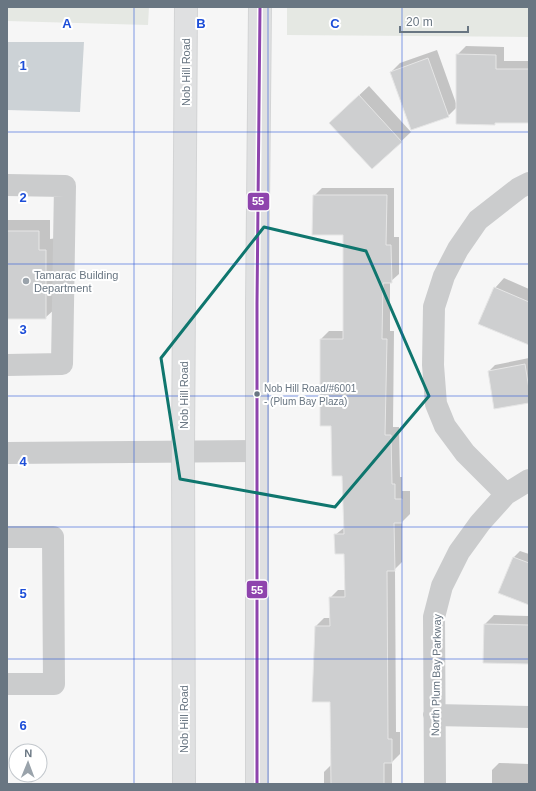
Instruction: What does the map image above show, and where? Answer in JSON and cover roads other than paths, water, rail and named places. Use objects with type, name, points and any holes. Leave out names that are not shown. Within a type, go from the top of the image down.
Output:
[{"type":"main road","name":"Nob Hill Road","points":[[184,784],[183,451],[186,7]]},
{"type":"main road","points":[[257,784],[257,452],[260,7]]},
{"type":"street","points":[[506,494],[465,453],[445,426],[436,404],[433,365],[434,307],[444,276],[458,249],[478,220],[519,188],[529,183]]},
{"type":"street","points":[[7,185],[65,186],[62,364],[7,365]]},
{"type":"street","points":[[7,453],[183,451],[257,452]]},
{"type":"street","name":"North Plum Bay Parkway","points":[[435,784],[434,617],[442,586],[459,552],[480,523],[506,494],[529,480]]},
{"type":"street","points":[[7,537],[53,537],[54,684],[7,684]]},
{"type":"street","points":[[434,715],[529,717]]},
{"type":"place","name":"Tamarac Building Department","points":[[26,281]]},
{"type":"place","name":"Nob Hill Road/#6001 - (Plum Bay Plaza)","points":[[257,394]]}]
